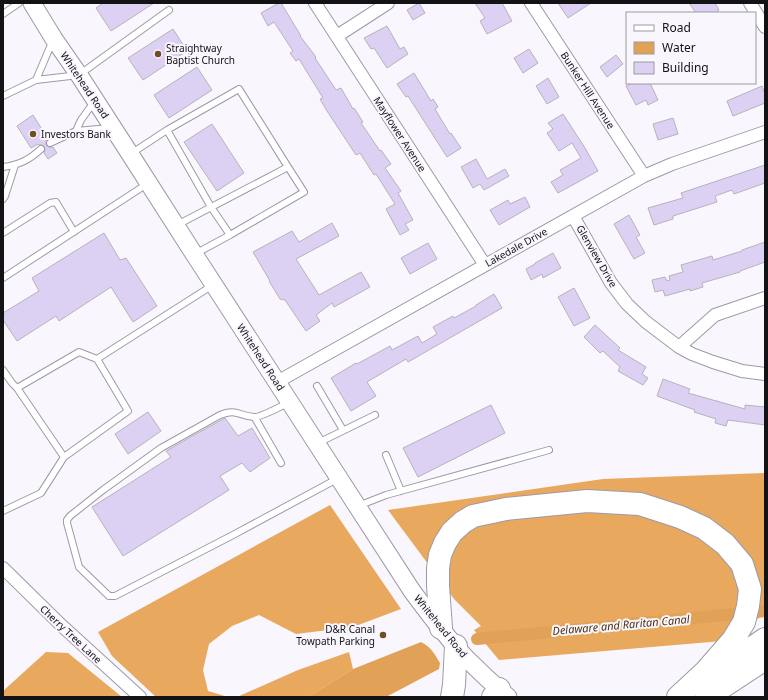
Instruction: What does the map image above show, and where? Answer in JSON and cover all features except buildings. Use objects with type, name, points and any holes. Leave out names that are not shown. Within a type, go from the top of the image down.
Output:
[{"type":"highway","points":[[452,697],[454,685],[454,647],[438,586],[440,555],[452,532],[463,522],[473,516],[506,509],[587,501],[640,504],[680,517],[704,528],[725,544],[742,564],[750,589],[744,622],[749,655]]},
{"type":"highway","points":[[707,697],[765,639]]},
{"type":"highway","points":[[679,697],[749,655]]},
{"type":"main road","name":"Whitehead Road","points":[[32,3],[412,591],[454,647],[500,694]]},
{"type":"street","name":"Mayflower Avenue","points":[[315,3],[485,265]]},
{"type":"street","points":[[337,36],[388,3]]},
{"type":"street","name":"Bunker Hill Avenue","points":[[531,3],[644,176]]},
{"type":"street","points":[[750,3],[756,12]]},
{"type":"street","points":[[756,13],[765,27]]},
{"type":"street","name":"Lakedale Drive","points":[[277,382],[644,176],[672,164],[765,132]]},
{"type":"street","name":"Glenview Drive","points":[[573,216],[611,283],[627,304],[646,322],[679,347],[713,362],[742,371],[765,374]]},
{"type":"street","points":[[679,347],[715,315],[765,298]]},
{"type":"street","name":"Cherry Tree Lane","points":[[3,568],[61,625],[140,697]]},
{"type":"lane","points":[[3,14],[19,3]]},
{"type":"lane","points":[[3,96],[36,80],[79,76],[169,10]]},
{"type":"lane","points":[[36,80],[54,39]]},
{"type":"lane","points":[[130,154],[167,130],[240,89],[304,192],[194,254]]},
{"type":"lane","points":[[76,131],[81,120],[95,100]]},
{"type":"lane","points":[[50,143],[76,131],[113,128]]},
{"type":"lane","points":[[167,130],[211,207],[230,235]]},
{"type":"lane","points":[[3,167],[15,165],[32,157],[41,149]]},
{"type":"lane","points":[[3,199],[15,165]]},
{"type":"lane","points":[[176,226],[288,167]]},
{"type":"lane","points":[[3,278],[149,183]]},
{"type":"lane","points":[[3,233],[50,203],[56,202],[74,232]]},
{"type":"lane","points":[[97,359],[214,285]]},
{"type":"lane","points":[[3,511],[41,493],[64,458],[128,411],[97,359],[79,352],[17,388]]},
{"type":"lane","points":[[3,370],[12,384],[17,388],[64,458]]},
{"type":"lane","points":[[317,386],[343,430]]},
{"type":"lane","points":[[290,402],[255,418],[231,411],[226,412],[161,448],[103,490],[70,516],[67,523],[79,567],[109,596],[115,596],[339,478]]},
{"type":"lane","points":[[316,443],[375,415]]},
{"type":"lane","points":[[255,418],[281,463]]},
{"type":"lane","points":[[357,506],[386,495],[550,450]]},
{"type":"lane","points":[[386,455],[401,491]]},
{"type":"shaded area","points":[[765,473],[765,614],[722,641],[499,660],[474,630],[481,626],[454,599],[388,510],[603,479]]},
{"type":"shaded area","points":[[330,505],[401,609],[353,627],[296,634],[259,615],[232,626],[209,644],[203,670],[208,691],[228,697],[156,697],[112,656],[98,632]]},
{"type":"shaded area","points":[[46,652],[68,653],[122,697],[3,697],[3,691]]},
{"type":"shaded area","points":[[349,652],[353,669],[308,697],[237,697],[298,670]]},
{"type":"water","points":[[421,642],[430,648],[434,653],[440,663],[439,669],[386,697],[308,697],[353,669]]},
{"type":"waterway","name":"Delaware and Raritan Canal","points":[[477,639],[765,611]]},
{"type":"place","name":"Straightway Baptist Church","points":[[158,54]]},
{"type":"place","name":"Investors Bank","points":[[33,134]]},
{"type":"place","name":"D&R Canal Towpath Parking","points":[[383,635]]}]
